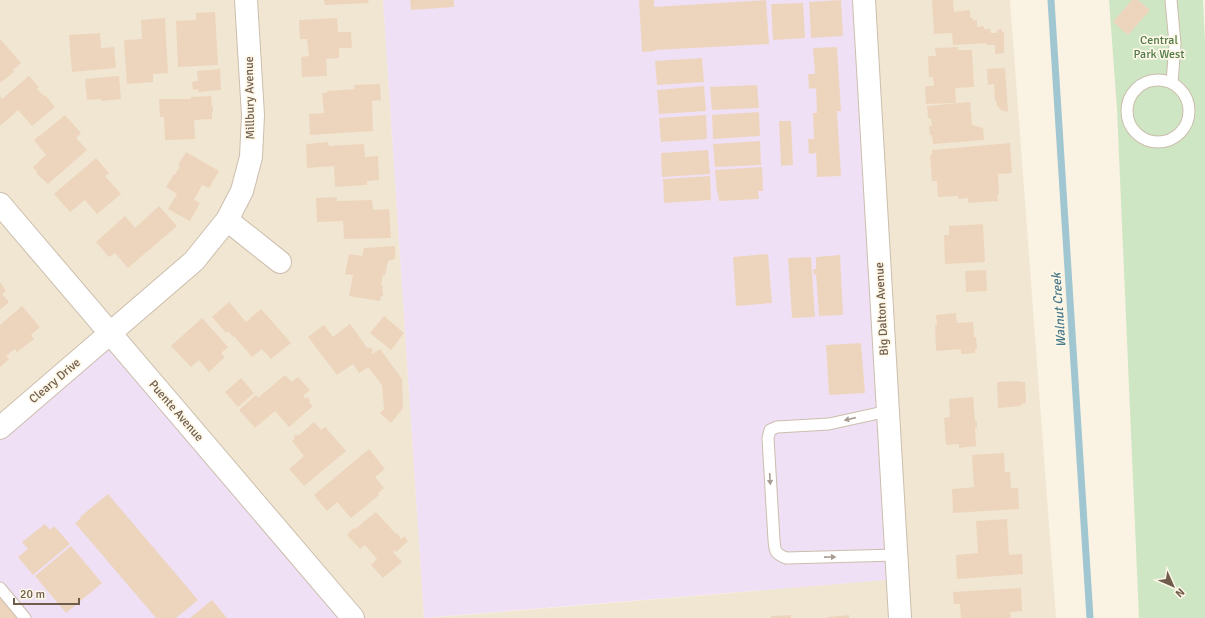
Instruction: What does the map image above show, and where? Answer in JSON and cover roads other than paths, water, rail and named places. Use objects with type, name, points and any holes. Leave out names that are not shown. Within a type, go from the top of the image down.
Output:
[{"type":"street","name":"Millbury Avenue","points":[[110,334],[194,261],[227,220],[242,191],[251,156],[253,115],[246,0]]},
{"type":"street","name":"Big Dalton Avenue","points":[[864,0],[900,618]]},
{"type":"street","name":"Puente Avenue","points":[[0,204],[353,618]]},
{"type":"street","points":[[227,220],[280,262]]},
{"type":"street","name":"Cleary Drive","points":[[0,428],[110,334]]},
{"type":"lane","points":[[1171,0],[1175,44],[1172,83]]},
{"type":"lane","points":[[1153,80],[1163,80],[1172,83],[1181,89],[1187,98],[1189,118],[1184,128],[1177,135],[1168,140],[1158,142],[1148,140],[1139,135],[1132,127],[1128,118],[1130,98],[1135,90],[1153,80]]},
{"type":"lane","points":[[888,411],[829,424],[777,427],[770,430],[768,438],[775,551],[779,555],[786,558],[896,555]]},
{"type":"lane","points":[[0,588],[25,618]]},
{"type":"waterway","name":"Walnut Creek","points":[[1051,0],[1090,618]]},
{"type":"park label","name":"Central Park West","points":[[1159,47]]}]
